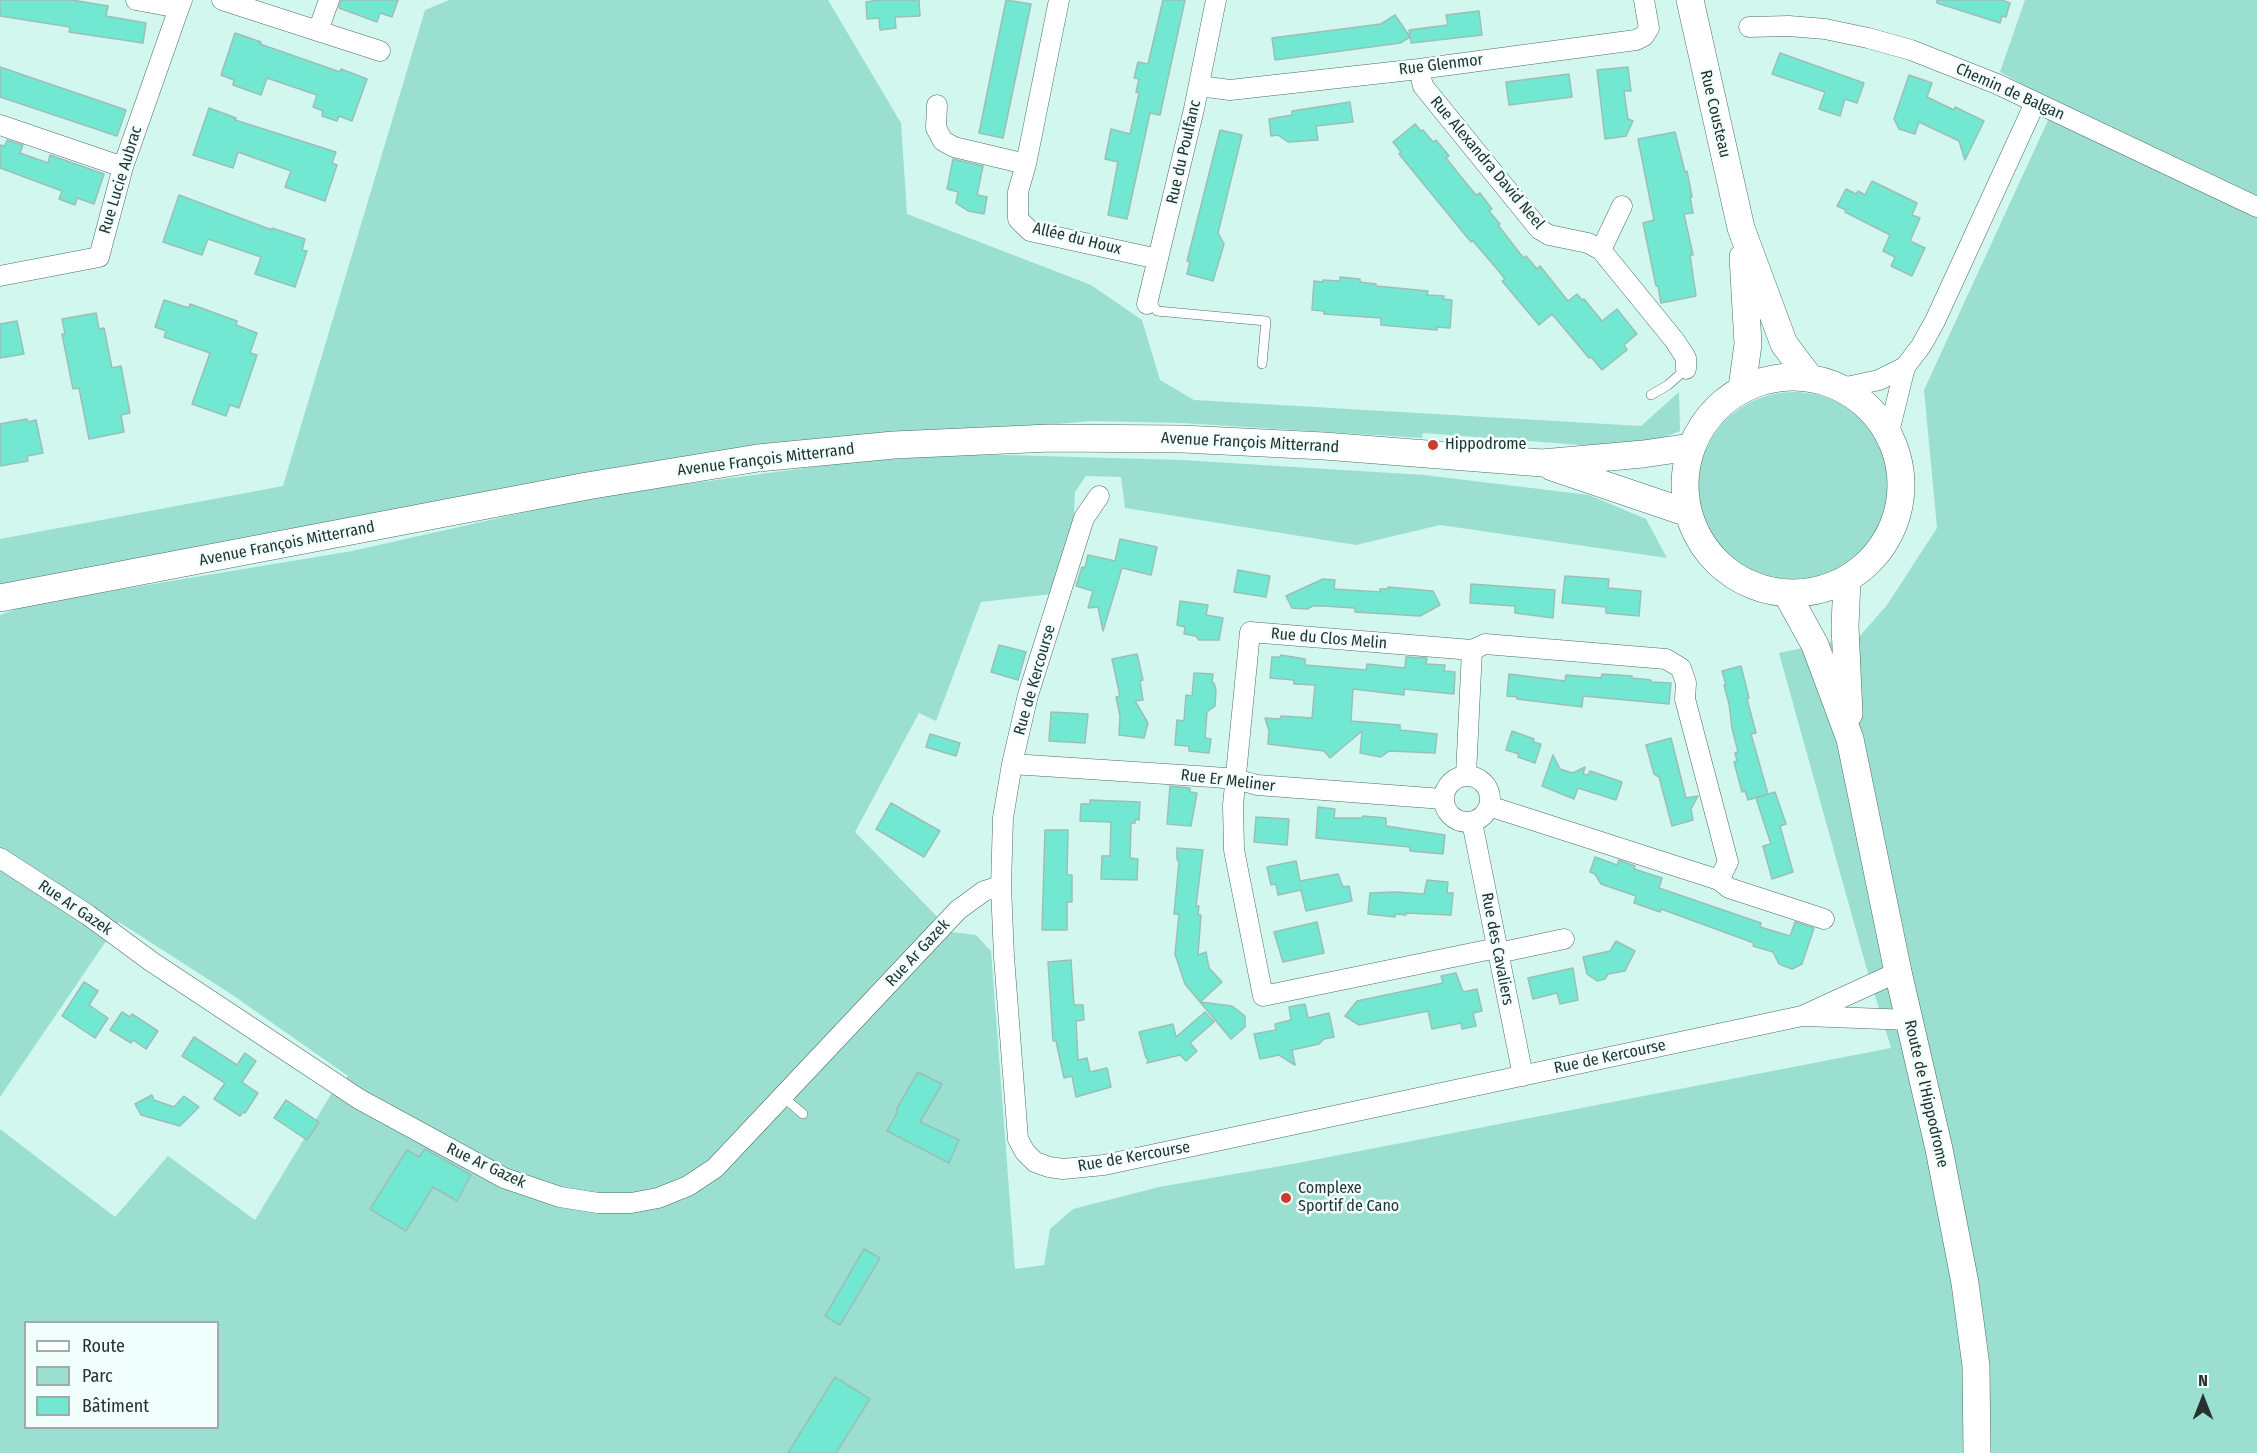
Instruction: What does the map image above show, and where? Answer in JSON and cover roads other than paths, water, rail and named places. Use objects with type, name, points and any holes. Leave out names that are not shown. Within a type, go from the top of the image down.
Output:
[{"type":"main road","name":"Rue Cousteau","points":[[1690,0],[1741,228],[1784,344],[1809,377]]},
{"type":"main road","name":"Rue Cousteau","points":[[1741,228],[1748,344],[1742,388]]},
{"type":"main road","points":[[1809,377],[1842,388],[1861,399],[1889,432],[1900,464],[1902,498],[1892,531],[1873,559],[1847,580],[1818,591],[1787,594],[1754,587],[1724,569],[1701,544],[1688,513],[1684,491],[1685,468],[1691,447],[1702,425],[1718,406],[1742,388],[1764,380],[1809,377]]},
{"type":"main road","name":"Avenue François Mitterrand","points":[[0,598],[587,486],[758,458],[894,445],[1050,438],[1183,439],[1324,446],[1542,463],[1643,454],[1691,447]]},
{"type":"main road","name":"Avenue François Mitterrand","points":[[1542,463],[1688,513]]},
{"type":"main road","name":"Route de l'Hippodrome","points":[[1847,580],[1845,626],[1850,739]]},
{"type":"main road","name":"Route de l'Hippodrome","points":[[1787,594],[1815,645],[1850,739],[1898,972],[1939,1149],[1965,1283],[1976,1366],[1977,1453]]},
{"type":"street","points":[[136,0],[181,4]]},
{"type":"street","points":[[222,0],[380,51]]},
{"type":"street","points":[[318,31],[329,0]]},
{"type":"street","name":"Allée du Houx","points":[[1059,0],[1026,164],[1018,192],[1018,219],[1030,231],[1158,259]]},
{"type":"street","name":"Rue du Poulfanc","points":[[1148,300],[1199,86],[1216,0]]},
{"type":"street","name":"Rue Glenmor","points":[[1199,86],[1230,90],[1419,69],[1636,40],[1644,36],[1649,28],[1644,0]]},
{"type":"street","name":"Rue Lucie Aubrac","points":[[0,276],[99,257],[123,167],[181,4]]},
{"type":"street","name":"Chemin de Balgan","points":[[1749,27],[1789,26],[1824,29],[1911,50],[1960,68],[2257,207]]},
{"type":"street","name":"Rue Alexandra David Neel","points":[[1419,69],[1423,86],[1539,229],[1549,235],[1588,243],[1601,250]]},
{"type":"street","points":[[1889,432],[1905,367],[1921,346],[1935,321],[2035,103]]},
{"type":"street","points":[[937,105],[936,128],[943,141],[954,147],[1026,164]]},
{"type":"street","points":[[0,125],[123,167]]},
{"type":"street","points":[[1622,206],[1601,250],[1675,341],[1686,358],[1686,369]]},
{"type":"street","points":[[1842,388],[1879,380],[1905,367]]},
{"type":"street","name":"Rue de Kercourse","points":[[1099,496],[1084,518],[1028,694],[1012,764],[1003,818],[1001,886],[1004,957],[1018,1138],[1025,1152],[1035,1162],[1063,1169],[1104,1165],[1802,1016],[1898,972]]},
{"type":"street","name":"Rue du Clos Melin","points":[[1497,950],[1263,996],[1234,850],[1233,805],[1250,632],[1472,650],[1485,644],[1666,658],[1682,668],[1686,683],[1685,699],[1728,862],[1719,879]]},
{"type":"street","points":[[1466,775],[1472,650]]},
{"type":"street","name":"Rue Er Meliner","points":[[1012,764],[1236,779],[1257,785],[1443,799]]},
{"type":"street","points":[[1466,775],[1475,776],[1488,789],[1490,806],[1485,813],[1472,822],[1456,819],[1446,807],[1443,799],[1451,781],[1466,775]]},
{"type":"street","points":[[1490,806],[1719,879],[1729,888],[1824,920]]},
{"type":"street","name":"Rue des Cavaliers","points":[[1472,822],[1523,1076]]},
{"type":"street","name":"Rue Ar Gazek","points":[[0,858],[359,1099],[504,1178],[560,1197],[598,1203],[631,1203],[658,1198],[688,1186],[715,1168],[958,910],[984,891],[1001,886]]},
{"type":"street","points":[[1497,950],[1564,939]]},
{"type":"street","name":"Rue de Kercourse","points":[[1802,1016],[1910,1020]]},
{"type":"lane","points":[[1148,300],[1157,311],[1266,321],[1262,364]]},
{"type":"lane","points":[[1651,394],[1668,385],[1686,369]]},
{"type":"lane","points":[[782,1096],[803,1114]]},
{"type":"place","name":"Hippodrome","points":[[1433,445]]},
{"type":"place","name":"Complexe Sportif de Cano","points":[[1286,1198]]}]
